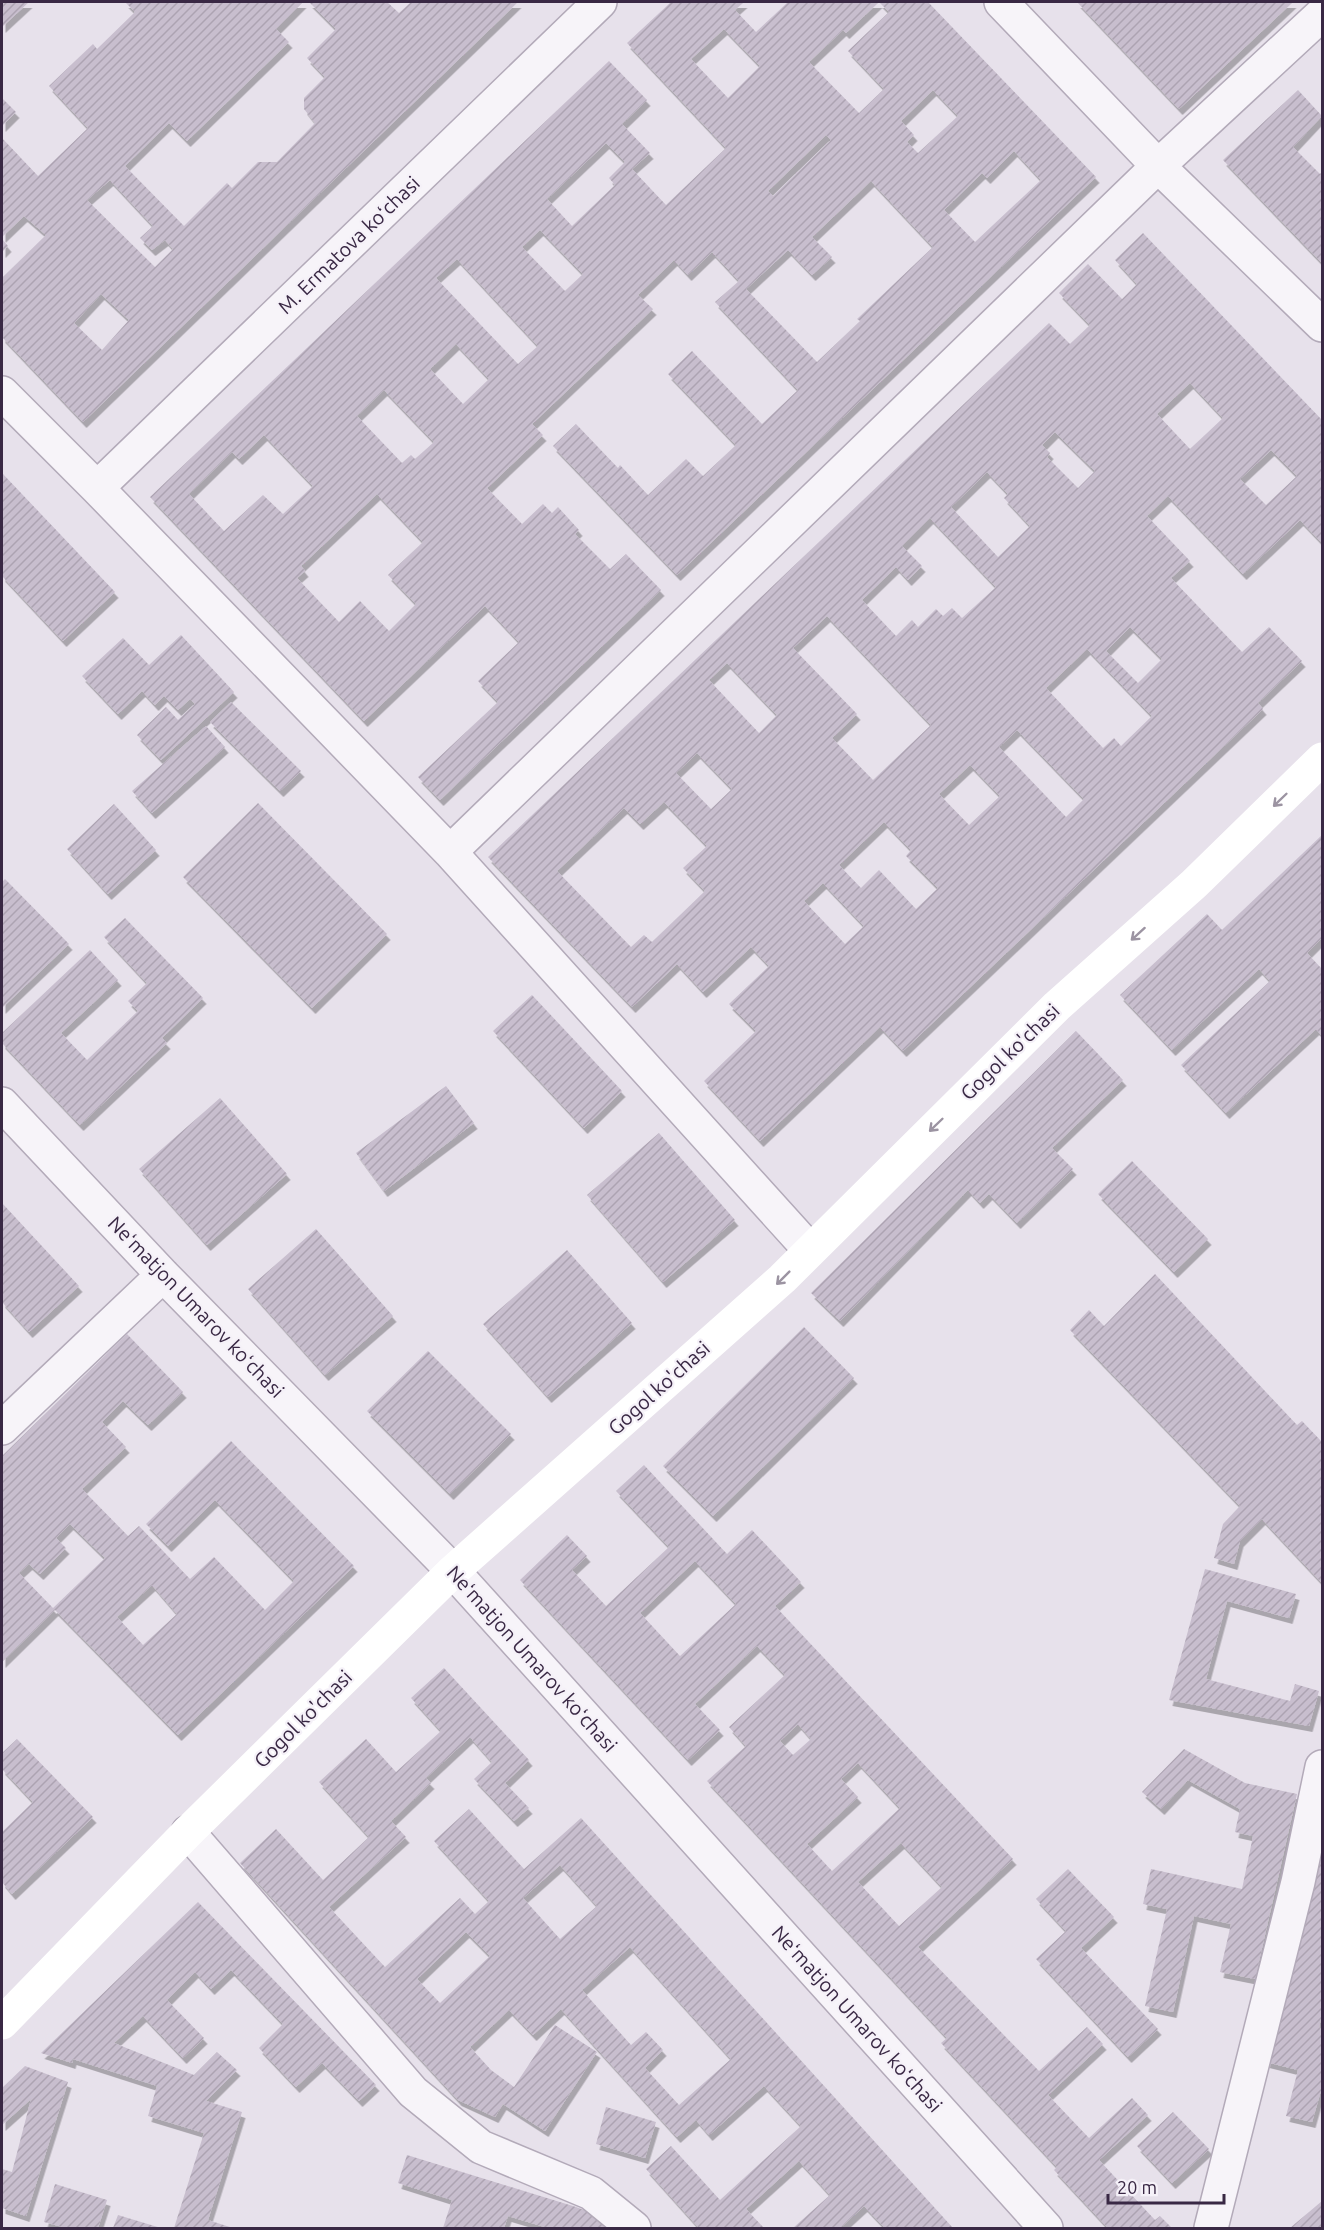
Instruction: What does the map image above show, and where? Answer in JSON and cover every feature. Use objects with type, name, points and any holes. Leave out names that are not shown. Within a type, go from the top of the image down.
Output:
[{"type":"main road","name":"Gogol ko'chasi","points":[[2,2023],[188,1833],[453,1571],[782,1279],[809,1249],[1057,1006],[1194,884],[1323,759]]},
{"type":"street","name":"M. Ermatova koʻchasi","points":[[97,488],[600,2]]},
{"type":"street","points":[[1001,2],[1158,166],[1323,325]]},
{"type":"street","points":[[450,852],[1158,166],[1323,14]]},
{"type":"street","points":[[2,393],[450,852],[809,1249]]},
{"type":"street","name":"Neʻmatjon Umarov koʻchasi","points":[[2,1104],[163,1275],[453,1571],[1046,2229]]},
{"type":"street","points":[[2,1428],[163,1275]]},
{"type":"street","points":[[1211,2229],[1298,1882],[1323,1767]]},
{"type":"street","points":[[188,1833],[414,2092],[481,2148],[591,2193],[634,2229]]},
{"type":"building","points":[[2,2],[29,2],[2,27]]},
{"type":"building","points":[[125,2],[303,2],[276,29],[289,42],[187,141],[169,123],[125,166],[184,226],[227,183],[232,188],[258,162],[277,162],[315,123],[304,109],[304,98],[325,77],[307,58],[336,29],[309,2],[387,2],[399,13],[410,3],[408,2],[518,2],[83,422],[2,337],[2,278],[46,235],[24,216],[2,237],[2,138],[38,176],[88,128],[49,86],[93,44],[97,49],[135,12]],"holes":[[[110,180],[153,226],[140,238],[152,250],[165,240],[173,249],[155,267],[87,200]],[[101,294],[129,320],[102,350],[74,323]]]},
{"type":"building","points":[[671,2],[744,2],[735,10],[756,32],[788,2],[879,2],[928,2],[1096,177],[677,575],[553,446],[576,424],[618,468],[620,465],[648,495],[686,459],[703,476],[736,445],[668,374],[692,351],[762,424],[798,390],[715,302],[739,281],[712,252],[688,275],[674,260],[638,295],[653,309],[532,424],[543,435],[487,488],[522,524],[543,504],[552,513],[558,507],[579,530],[575,534],[610,569],[626,554],[661,590],[440,800],[418,777],[498,702],[478,681],[519,642],[485,606],[364,721],[150,497],[609,61],[647,100],[622,124],[650,153],[632,169],[666,205],[726,148],[627,43]],"holes":[[[879,2],[889,12],[848,51],[884,89],[859,113],[809,62],[843,30],[846,33]],[[724,29],[760,66],[728,98],[691,59]],[[933,90],[958,116],[918,153],[907,142],[914,135],[901,121]],[[826,135],[831,140],[773,196],[768,191]],[[606,143],[625,162],[609,178],[615,185],[572,226],[547,199]],[[1014,151],[1041,180],[975,242],[944,210],[982,173],[987,178]],[[871,181],[933,247],[857,319],[860,321],[817,362],[746,289],[788,250],[812,275],[832,257],[812,237]],[[540,230],[583,274],[565,291],[522,247]],[[457,259],[538,346],[518,364],[436,278]],[[456,344],[489,379],[463,404],[430,369]],[[384,390],[434,442],[415,459],[411,455],[402,463],[357,416]],[[264,435],[313,486],[283,514],[263,495],[224,531],[189,494],[232,452],[239,459]],[[377,494],[423,542],[388,575],[416,604],[389,631],[360,601],[339,622],[297,578],[305,571],[301,566]]]},
{"type":"building","points":[[1077,2],[1293,2],[1179,109]]},
{"type":"building","points":[[1298,90],[1322,116],[1293,147],[1320,174],[1322,172],[1322,263],[1223,160]]},
{"type":"building","points":[[2,98],[16,112],[2,126]]},
{"type":"building","points":[[1143,233],[1322,420],[1322,543],[1300,520],[1243,574],[1168,496],[1147,516],[1190,561],[1171,578],[1242,652],[1269,627],[1302,661],[1258,703],[1263,709],[903,1051],[880,1027],[760,1141],[704,1081],[756,1031],[729,1004],[769,966],[751,947],[703,992],[677,964],[632,1007],[488,857],[1049,323],[1070,344],[1090,325],[1059,293],[1088,264],[1122,299],[1137,284],[1115,260]],"holes":[[[1190,383],[1223,418],[1190,449],[1157,414]],[[1055,432],[1095,471],[1078,488],[1047,457],[1050,453],[1042,445]],[[1271,450],[1297,476],[1266,505],[1240,479]],[[987,472],[1008,494],[1004,498],[1030,526],[998,557],[951,507]],[[930,518],[996,587],[962,618],[952,608],[943,616],[936,609],[918,627],[912,620],[896,636],[862,600],[896,567],[908,580],[922,566],[902,546]],[[827,616],[931,725],[873,780],[832,738],[857,714],[793,648]],[[1130,627],[1162,659],[1138,683],[1106,651]],[[1087,649],[1152,716],[1121,746],[1114,738],[1103,748],[1046,688]],[[727,663],[777,715],[759,733],[709,680]],[[1017,730],[1084,799],[1066,817],[999,747]],[[697,753],[732,789],[711,809],[676,773]],[[970,765],[1000,796],[969,825],[939,794]],[[664,802],[707,846],[683,868],[705,891],[652,942],[644,935],[631,947],[557,871],[624,808],[640,824]],[[884,822],[911,850],[906,856],[938,888],[916,909],[879,870],[861,888],[839,865]],[[823,883],[864,926],[845,944],[804,901]]]},
{"type":"building","points":[[2,239],[8,246],[2,252]]},
{"type":"building","points":[[2,473],[115,592],[63,641],[2,576]]},
{"type":"building","points":[[181,635],[234,692],[161,760],[137,735],[166,707],[178,720],[195,704],[190,699],[178,710],[164,696],[155,705],[142,691],[118,714],[82,676],[123,638],[149,665]]},
{"type":"building","points":[[231,702],[301,771],[280,791],[210,722]]},
{"type":"building","points":[[206,726],[225,747],[152,813],[132,791]]},
{"type":"building","points":[[258,803],[387,934],[312,1008],[183,877]]},
{"type":"building","points":[[114,804],[156,850],[108,894],[67,849]]},
{"type":"building","points":[[1322,835],[1322,938],[1307,953],[1322,969],[1322,1036],[1316,1029],[1226,1113],[1181,1065],[1270,981],[1259,969],[1172,1050],[1120,995],[1207,914],[1222,930]]},
{"type":"building","points":[[5,879],[69,944],[2,1008],[2,882]]},
{"type":"building","points":[[125,918],[203,998],[162,1038],[167,1043],[80,1125],[2,1043],[2,1033],[90,950],[118,980],[61,1033],[87,1060],[138,1011],[128,1001],[147,983],[104,937]]},
{"type":"building","points":[[532,995],[622,1091],[584,1128],[493,1031]]},
{"type":"building","points":[[1076,1031],[1123,1080],[1052,1148],[1073,1169],[1017,1223],[989,1194],[980,1203],[968,1190],[840,1321],[811,1293]]},
{"type":"building","points":[[446,1086],[474,1123],[384,1191],[356,1153]]},
{"type":"building","points":[[220,1098],[287,1174],[207,1245],[139,1169]]},
{"type":"building","points":[[659,1133],[735,1220],[663,1282],[587,1195]]},
{"type":"building","points":[[1132,1161],[1208,1239],[1174,1272],[1098,1194]]},
{"type":"building","points":[[2,1203],[79,1286],[29,1332],[2,1302]]},
{"type":"building","points":[[316,1229],[393,1316],[325,1375],[248,1289]]},
{"type":"building","points":[[567,1250],[632,1323],[548,1397],[483,1324]]},
{"type":"building","points":[[1155,1274],[1297,1425],[1302,1421],[1322,1442],[1322,1583],[1262,1519],[1240,1541],[1234,1564],[1214,1558],[1223,1524],[1240,1506],[1070,1330],[1089,1310],[1104,1326]]},
{"type":"building","points":[[804,1327],[854,1378],[713,1516],[663,1466]]},
{"type":"building","points":[[127,1334],[183,1392],[148,1425],[123,1401],[102,1422],[126,1447],[82,1489],[128,1536],[139,1526],[190,1579],[214,1557],[265,1610],[294,1581],[215,1500],[168,1546],[146,1524],[231,1441],[354,1566],[178,1735],[55,1610],[2,1662],[2,1456]],"holes":[[[70,1524],[105,1558],[53,1608],[19,1573],[29,1564],[40,1574],[66,1548],[56,1538]],[[152,1585],[177,1614],[143,1645],[117,1617]]]},
{"type":"building","points":[[428,1351],[511,1434],[450,1494],[367,1411]]},
{"type":"building","points":[[644,1465],[727,1554],[752,1530],[801,1582],[775,1606],[1013,1859],[918,1947],[1039,2071],[1087,2027],[1103,2044],[1048,2095],[1089,2138],[1132,2098],[1148,2115],[1099,2160],[1155,2220],[1160,2216],[1172,2228],[1108,2228],[1054,2170],[1057,2167],[941,2043],[947,2038],[707,1781],[746,1746],[729,1727],[785,1675],[757,1646],[695,1704],[720,1730],[688,1760],[520,1580],[567,1535],[587,1556],[572,1570],[606,1606],[669,1547],[616,1491]],"holes":[[[695,1561],[736,1604],[680,1656],[640,1613]],[[798,1724],[811,1739],[793,1755],[780,1741]],[[858,1763],[900,1808],[832,1871],[807,1844],[858,1797],[841,1779]],[[901,1843],[942,1887],[899,1926],[858,1882]]]},
{"type":"building","points":[[1205,1569],[1296,1594],[1289,1618],[1227,1601],[1206,1679],[1290,1701],[1295,1684],[1319,1691],[1309,1726],[1169,1700]]},
{"type":"building","points":[[444,1668],[529,1760],[505,1783],[529,1808],[514,1821],[474,1779],[492,1762],[470,1737],[426,1778],[431,1783],[391,1821],[406,1837],[329,1907],[385,1967],[460,1898],[475,1914],[489,1901],[434,1841],[469,1809],[524,1869],[581,1818],[953,2228],[885,2228],[864,2206],[840,2228],[793,2228],[830,2195],[799,2161],[746,2209],[764,2228],[699,2228],[646,2169],[671,2146],[720,2200],[801,2126],[764,2086],[709,2135],[696,2120],[677,2137],[561,2009],[533,2035],[509,2010],[470,2047],[491,2070],[514,2087],[555,2025],[597,2052],[545,2131],[503,2104],[495,2117],[458,2100],[240,1863],[276,1829],[323,1880],[369,1837],[319,1782],[366,1739],[396,1772],[441,1731],[411,1698]],"holes":[[[560,1865],[597,1906],[560,1939],[523,1898]],[[466,1932],[490,1956],[440,2003],[417,1979]],[[630,1947],[731,2059],[679,2105],[645,2068],[663,2050],[646,2032],[631,2045],[582,1990]]]},
{"type":"building","points":[[17,1739],[93,1817],[12,1894],[2,1882],[2,1832],[33,1802],[2,1769],[2,1753]]},
{"type":"building","points":[[1184,1749],[1245,1783],[1297,1794],[1255,1979],[1220,1972],[1231,1924],[1194,1916],[1173,2012],[1145,2006],[1167,1909],[1143,1904],[1151,1869],[1242,1889],[1253,1836],[1235,1832],[1240,1809],[1188,1780],[1161,1809],[1142,1792]]},
{"type":"building","points":[[1322,1850],[1322,2013],[1319,2028],[1322,2029],[1322,2087],[1312,2122],[1286,2116],[1298,2070],[1266,2062]]},
{"type":"building","points":[[1068,1869],[1114,1917],[1081,1948],[1158,2029],[1128,2057],[1036,1959],[1066,1931],[1036,1899]]},
{"type":"building","points":[[198,1902],[376,2085],[359,2101],[322,2063],[296,2087],[259,2048],[283,2024],[231,1970],[211,1989],[195,1972],[167,2000],[204,2038],[183,2058],[143,2016],[114,2043],[194,2075],[217,2052],[237,2070],[206,2101],[242,2112],[208,2220],[233,2228],[174,2228],[204,2133],[148,2116],[157,2086],[73,2059],[72,2063],[41,2053]]},
{"type":"building","points":[[25,2066],[68,2082],[26,2216],[2,2208],[2,2169],[12,2172],[31,2099],[2,2125],[2,2088]]},
{"type":"building","points":[[606,2107],[656,2122],[645,2158],[596,2144]]},
{"type":"building","points":[[1173,2112],[1209,2149],[1172,2183],[1137,2146]]},
{"type":"building","points":[[407,2155],[576,2207],[608,2219],[618,2228],[548,2228],[508,2216],[504,2228],[443,2228],[452,2200],[398,2183]]},
{"type":"building","points":[[55,2184],[107,2200],[98,2228],[66,2228],[44,2222]]},
{"type":"building","points":[[1322,2201],[1322,2228],[1290,2228]]},
{"type":"building","points":[[118,2215],[161,2228],[113,2228]]}]
